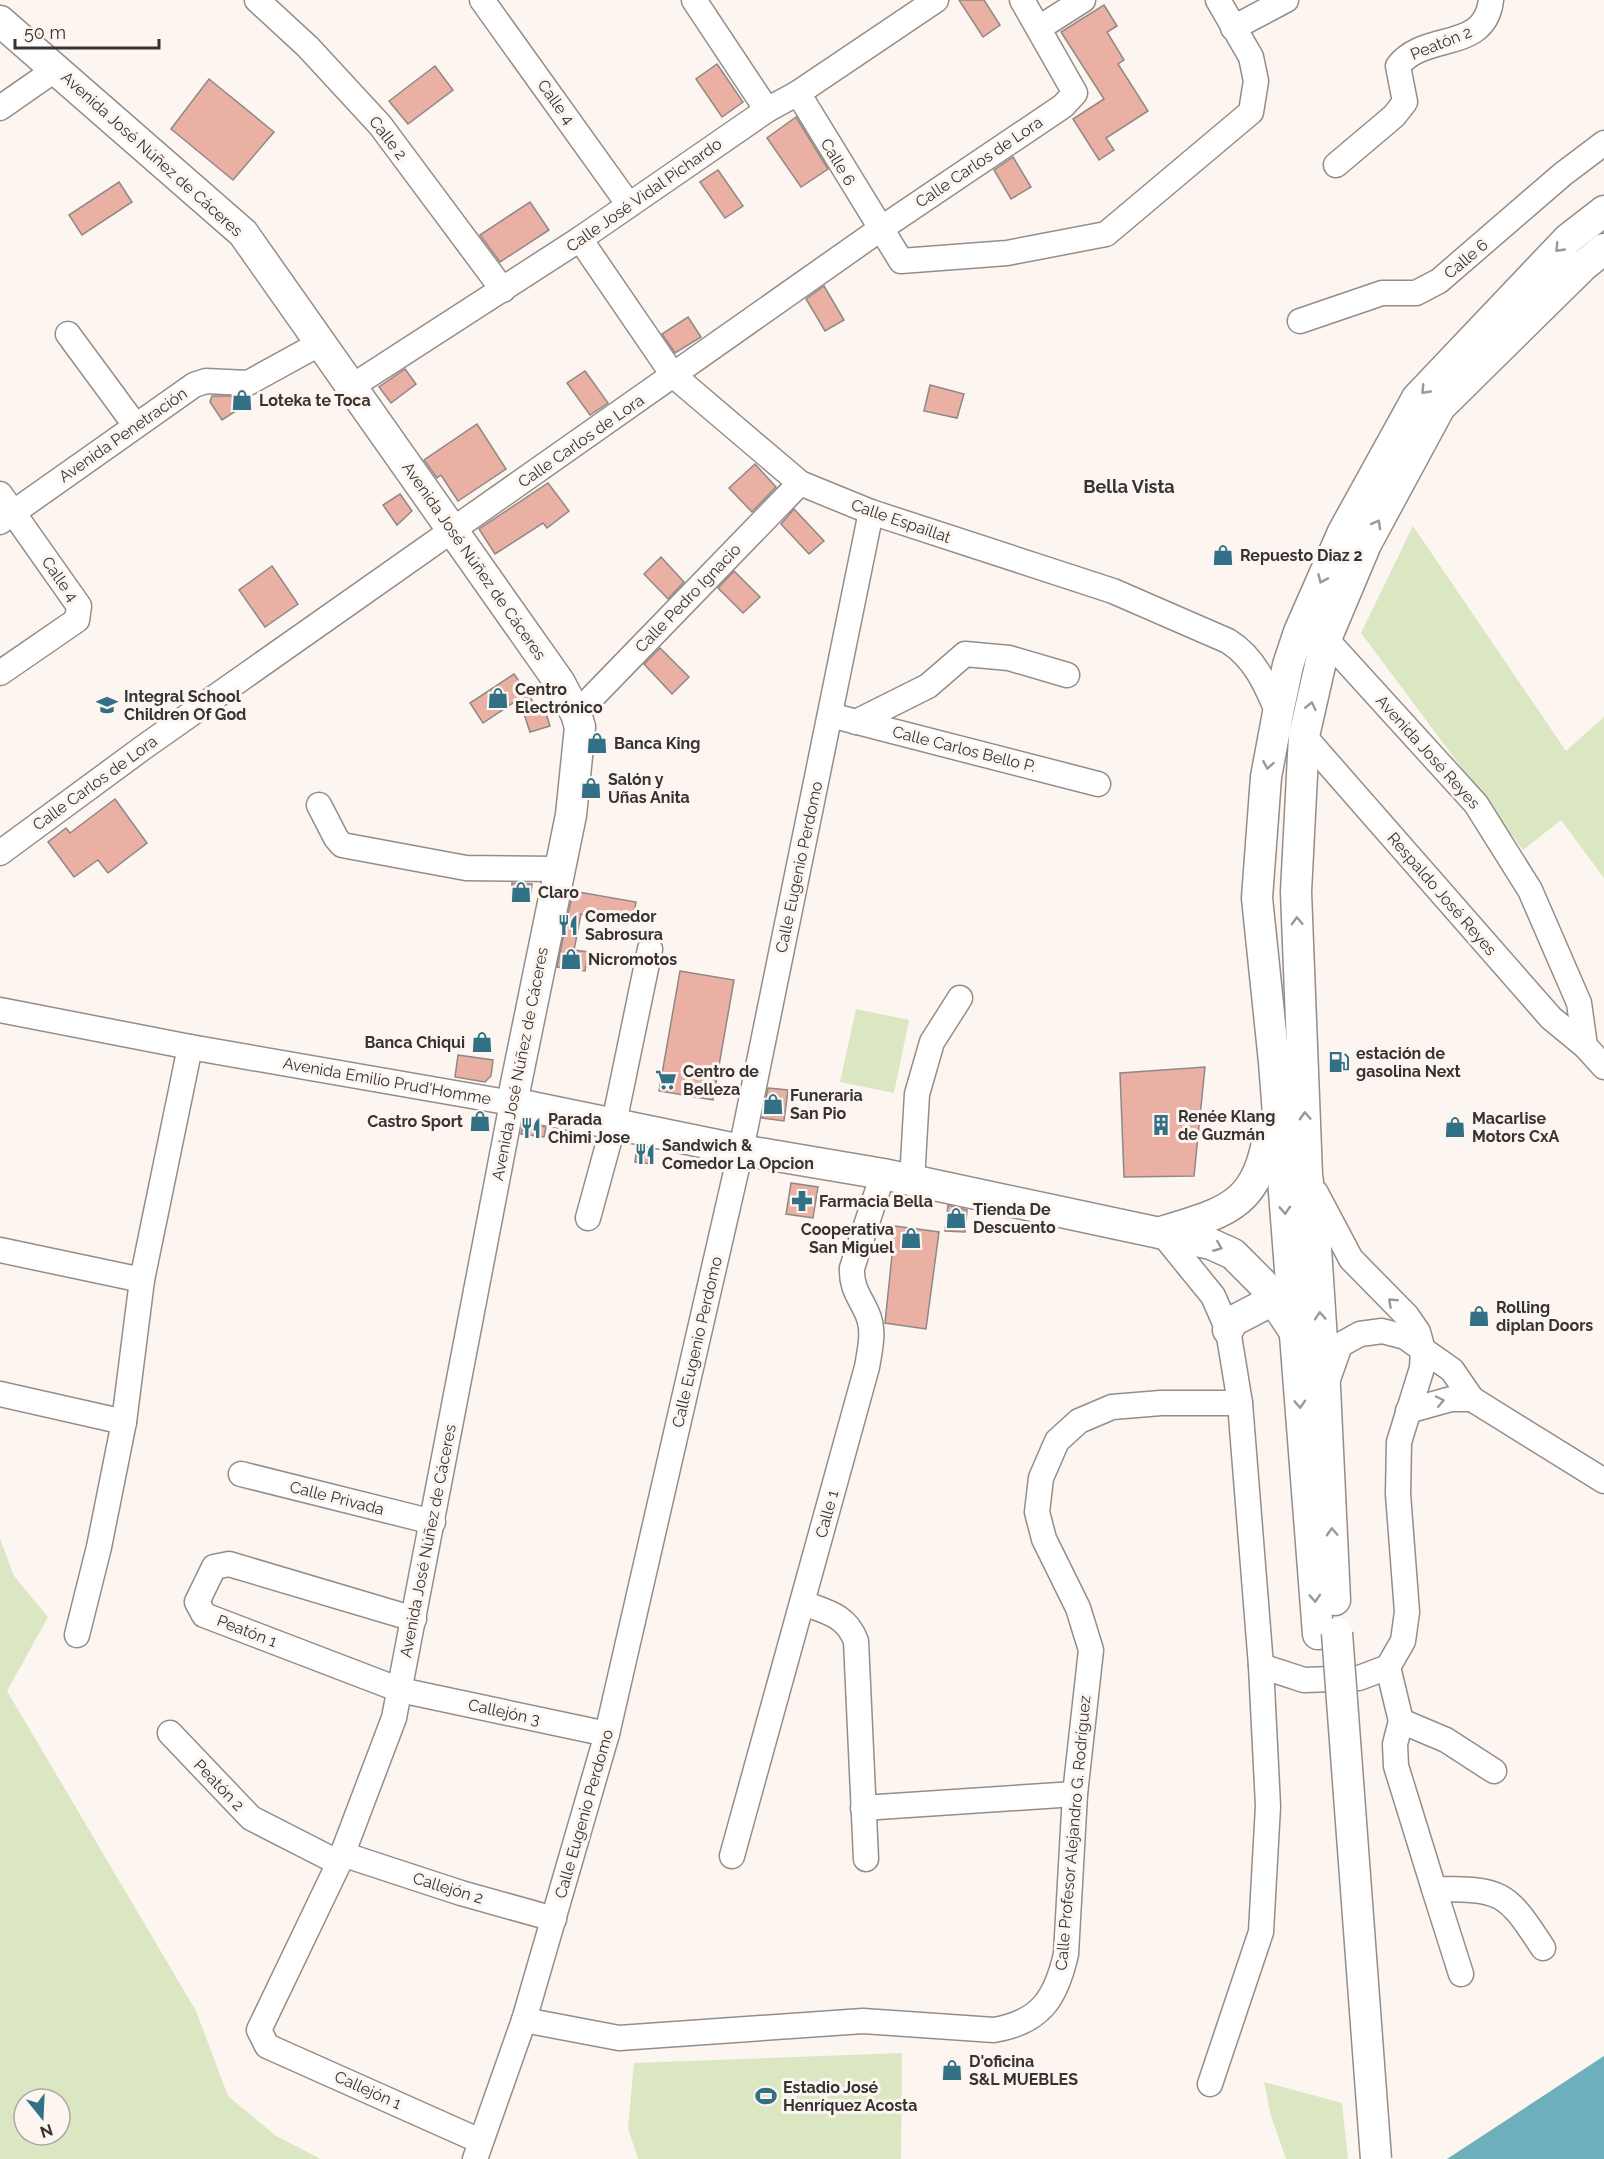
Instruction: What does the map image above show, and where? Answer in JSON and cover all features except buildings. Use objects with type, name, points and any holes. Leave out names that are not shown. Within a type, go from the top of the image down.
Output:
[{"type":"main road","name":"Avenida José Núñez de Cáceres","points":[[0,21],[243,233],[560,683],[576,714],[580,727],[571,815],[558,868],[512,1103]]},
{"type":"main road","points":[[1376,2159],[1327,1633],[1294,1331],[1274,1062],[1257,898],[1266,777],[1288,665],[1299,632],[1343,532],[1417,398],[1568,239],[1604,211]]},
{"type":"main road","points":[[1357,2159],[1327,1633],[1325,1387],[1315,1233],[1307,1175],[1296,892],[1304,736],[1326,639],[1366,544],[1440,407],[1584,265],[1604,249]]},
{"type":"main road","name":"Avenida Emilio Prud'Homme","points":[[1161,1232],[1198,1221],[1236,1204],[1255,1182],[1269,1128],[1274,1062]]},
{"type":"main road","name":"Avenida Emilio Prud'Homme","points":[[512,1103],[741,1150],[897,1177],[1211,1244],[1233,1254],[1275,1299],[1294,1331]]},
{"type":"main road","points":[[1228,1330],[1233,1321],[1275,1299]]},
{"type":"street","name":"Calle 2","points":[[257,0],[308,47],[380,125],[503,290]]},
{"type":"street","name":"Calle 4","points":[[482,0],[629,205]]},
{"type":"street","points":[[694,0],[767,110]]},
{"type":"street","name":"Calle Carlos de Lora","points":[[0,853],[144,747],[879,230],[1063,106],[1075,93],[1022,0]]},
{"type":"street","points":[[1039,28],[1083,0]]},
{"type":"street","points":[[1218,0],[1233,28],[1286,0]]},
{"type":"street","name":"Peatón 2","points":[[1336,165],[1395,116],[1404,102],[1398,66],[1407,54],[1475,31],[1489,16],[1491,0]]},
{"type":"street","name":"Calle José Vidal Pichardo","points":[[351,387],[580,240],[767,110],[798,93],[924,4]]},
{"type":"street","name":"Calle 6","points":[[798,93],[879,230],[901,261],[1007,253],[1106,234],[1251,112],[1256,81],[1251,57],[1233,28]]},
{"type":"street","points":[[0,108],[56,69]]},
{"type":"street","name":"Calle 6","points":[[1300,321],[1382,293],[1416,293],[1439,281],[1563,174],[1604,143]]},
{"type":"street","name":"Calle Espaillat","points":[[580,240],[673,375],[800,483],[871,512],[1113,591],[1228,642],[1244,651],[1257,669],[1278,713]]},
{"type":"street","points":[[68,334],[135,426]]},
{"type":"street","name":"Avenida Penetración","points":[[5,510],[194,385],[206,381],[248,383],[320,344]]},
{"type":"street","name":"Calle Pedro Ignacio","points":[[576,714],[800,483]]},
{"type":"street","name":"Calle 4","points":[[0,673],[77,620],[79,613],[79,606],[5,510]]},
{"type":"street","name":"Calle Eugenio Perdomo","points":[[478,2150],[524,2020],[607,1734],[741,1150],[871,512]]},
{"type":"street","name":"Avenida José Reyes","points":[[1326,639],[1476,804],[1530,890],[1579,1003],[1585,1046]]},
{"type":"street","points":[[856,722],[928,686],[965,654],[1009,658],[1067,675]]},
{"type":"street","name":"Calle Carlos Bello P.","points":[[830,715],[1098,784]]},
{"type":"street","name":"Respaldo José Reyes","points":[[1304,736],[1551,1018],[1585,1046]]},
{"type":"street","points":[[319,805],[336,838],[342,844],[466,868],[558,868]]},
{"type":"street","points":[[588,1218],[614,1124],[650,949]]},
{"type":"street","name":"Calle 1","points":[[732,1856],[867,1367],[872,1336],[870,1322],[854,1289],[852,1268],[897,1177],[932,1042],[960,998]]},
{"type":"street","name":"Avenida Emilio Prud'Homme","points":[[0,1010],[190,1047],[512,1103]]},
{"type":"street","points":[[1585,1046],[1604,1067]]},
{"type":"street","points":[[77,1635],[99,1547],[123,1422],[142,1280],[190,1047]]},
{"type":"street","name":"Avenida José Núñez de Cáceres","points":[[260,2035],[260,2025],[340,1858],[394,1718],[512,1103]]},
{"type":"street","points":[[1261,1666],[1304,1680],[1359,1678],[1388,1667],[1403,1641],[1407,1612],[1398,1494],[1399,1442],[1422,1368],[1423,1350],[1418,1332],[1407,1316],[1351,1259],[1329,1221],[1307,1175]]},
{"type":"street","points":[[1161,1232],[1213,1296],[1228,1330],[1240,1403],[1261,1666],[1268,1806],[1261,1932],[1210,2084]]},
{"type":"street","points":[[0,1250],[142,1280]]},
{"type":"street","points":[[1325,1387],[1340,1345],[1360,1334],[1382,1331],[1405,1336],[1452,1370],[1472,1400],[1604,1481]]},
{"type":"street","points":[[0,1394],[123,1422]]},
{"type":"street","points":[[1408,1412],[1451,1399],[1472,1400]]},
{"type":"street","name":"Calle Profesor Alejandro G. Rodríguez","points":[[524,2020],[619,2038],[862,2021],[974,2030],[1013,2027],[1034,2017],[1050,2000],[1060,1978],[1066,1954],[1075,1794],[1091,1650],[1078,1608],[1044,1539],[1037,1512],[1041,1478],[1057,1441],[1079,1421],[1112,1407],[1161,1403],[1240,1403]]},
{"type":"street","name":"Calle Privada","points":[[241,1474],[433,1522]]},
{"type":"street","name":"Peatón 1","points":[[400,1690],[204,1615],[197,1602],[214,1567],[229,1564],[414,1619]]},
{"type":"street","points":[[803,1603],[840,1616],[851,1628],[856,1641],[866,1859]]},
{"type":"street","points":[[1388,1667],[1401,1721],[1395,1744],[1396,1766],[1461,1974]]},
{"type":"street","name":"Callejón 3","points":[[400,1690],[607,1734]]},
{"type":"street","points":[[1401,1721],[1446,1740],[1494,1771]]},
{"type":"street","name":"Peatón 2","points":[[170,1733],[251,1818],[340,1858]]},
{"type":"street","points":[[863,1808],[1075,1794]]},
{"type":"street","name":"Callejón 2","points":[[340,1858],[554,1919]]},
{"type":"street","points":[[1434,1889],[1467,1889],[1500,1894],[1519,1910],[1543,1947]]},
{"type":"street","name":"Callejón 1","points":[[260,2035],[267,2046],[478,2150]]},
{"type":"green space","points":[[1413,526],[1566,751],[1604,717],[1604,878],[1561,820],[1523,850],[1361,633]]},
{"type":"green space","points":[[856,1009],[909,1020],[894,1093],[840,1082]]},
{"type":"green space","points":[[0,1539],[14,1576],[48,1617],[7,1691],[196,2011],[228,2096],[276,2136],[321,2159],[0,2159]]},
{"type":"green space","name":"Estadio José Henríquez Acosta","points":[[902,2053],[901,2159],[638,2159],[628,2128],[634,2063]]},
{"type":"green space","points":[[1264,2082],[1342,2103],[1348,2159],[1286,2159],[1271,2116]]},
{"type":"water","points":[[1604,2056],[1604,2159],[1447,2159]]},
{"type":"place","name":"Loteka te Toca","points":[[242,400]]},
{"type":"place","name":"Repuesto Diaz 2","points":[[1223,555]]},
{"type":"place","name":"Centro Electrónico","points":[[498,698]]},
{"type":"place","name":"Integral School Children Of God","points":[[107,705]]},
{"type":"place","name":"Banca King","points":[[597,743]]},
{"type":"place","name":"Salón y Uñas Anita","points":[[591,788]]},
{"type":"place","name":"Claro","points":[[521,892]]},
{"type":"place","name":"Comedor Sabrosura","points":[[568,925]]},
{"type":"place","name":"Nicromotos","points":[[571,959]]},
{"type":"place","name":"Banca Chiqui","points":[[482,1042]]},
{"type":"place","name":"estación de gasolina Next","points":[[1339,1062]]},
{"type":"place","name":"Centro de Belleza","points":[[666,1080]]},
{"type":"place","name":"Funeraria San Pio","points":[[773,1104]]},
{"type":"place","name":"Castro Sport","points":[[480,1121]]},
{"type":"place","name":"Renée Klang de Guzmán","points":[[1161,1125]]},
{"type":"place","name":"Macarlise Motors CxA","points":[[1455,1127]]},
{"type":"place","name":"Parada Chimi Jose","points":[[531,1128]]},
{"type":"place","name":"Sandwich & Comedor La Opcion","points":[[645,1154]]},
{"type":"place","name":"Farmacia Bella","points":[[802,1201]]},
{"type":"place","name":"Tienda De Descuento","points":[[956,1218]]},
{"type":"place","name":"Cooperativa San Miguel","points":[[911,1238]]},
{"type":"place","name":"Rolling diplan Doors","points":[[1479,1316]]},
{"type":"place","name":"D'oficina S&L MUEBLES","points":[[952,2070]]},
{"type":"place","name":"Estadio José Henríquez Acosta","points":[[766,2096]]},
{"type":"district","name":"Bella Vista","points":[[1129,486]]}]
